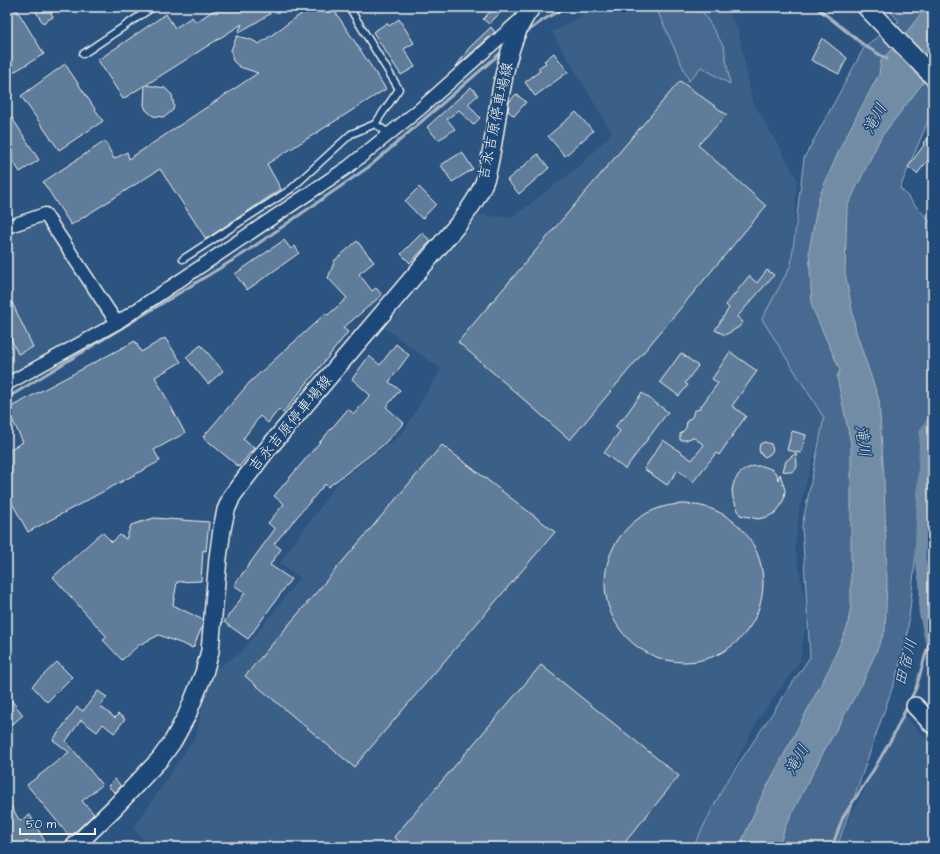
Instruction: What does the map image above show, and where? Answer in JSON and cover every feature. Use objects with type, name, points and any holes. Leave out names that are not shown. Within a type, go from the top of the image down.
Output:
[{"type":"main road","points":[[866,7],[933,77]]},
{"type":"main road","name":"吉永吉原停車場線","points":[[74,847],[160,759],[173,741],[187,715],[204,673],[210,651],[222,529],[226,510],[232,496],[264,452],[460,222],[476,199],[486,178],[508,60],[516,33],[530,10]]},
{"type":"main road","points":[[915,706],[933,725]]},
{"type":"street","points":[[7,384],[117,323],[348,167],[420,109],[530,10]]},
{"type":"street","points":[[7,227],[45,214],[117,323]]},
{"type":"lane","points":[[83,54],[153,7]]},
{"type":"lane","points":[[183,259],[291,189],[351,134],[375,124],[399,89],[349,7]]},
{"type":"lane","points":[[375,124],[390,134]]},
{"type":"shaded area","points":[[598,7],[725,7],[738,29],[752,100],[797,179],[791,265],[766,325],[824,418],[799,509],[795,547],[807,613],[800,661],[759,718],[692,847],[151,847],[133,829],[196,736],[210,672],[241,653],[300,578],[280,563],[339,481],[402,434],[441,369],[385,328],[479,215],[512,218],[582,164],[612,133],[552,32]]},
{"type":"shaded area","points":[[700,7],[724,47],[730,84],[701,67],[689,81],[658,12]]},
{"type":"shaded area","points":[[886,7],[933,7],[933,109],[900,188],[933,225],[933,421],[924,476],[907,638],[896,677],[837,847],[693,847],[725,784],[810,657],[802,526],[824,418],[762,319],[791,265],[804,158],[865,46],[899,21]]},
{"type":"shaded area","points":[[45,214],[115,319],[7,376],[7,226]]},
{"type":"shaded area","points":[[904,716],[933,746],[933,847],[837,847],[840,836]]},
{"type":"water","name":"滝川","points":[[926,7],[933,7],[933,70],[881,137],[847,207],[845,272],[856,332],[879,400],[884,479],[887,583],[885,631],[863,682],[823,753],[785,827],[779,847],[739,847],[761,798],[829,669],[847,628],[851,606],[851,444],[837,377],[840,370],[812,307],[809,251],[819,197],[842,144],[879,74],[881,60],[899,42]]},
{"type":"building","points":[[7,7],[15,7],[44,54],[7,76]]},
{"type":"building","points":[[33,7],[61,7],[51,13],[53,17],[43,23]]},
{"type":"building","points":[[219,7],[266,7],[270,14],[238,33],[242,24],[146,85],[165,88],[172,95],[174,106],[173,110],[166,116],[153,116],[146,110],[144,105],[145,85],[123,99],[98,60],[166,14],[175,28],[192,17],[196,22]]},
{"type":"building","points":[[311,7],[332,7],[386,89],[267,164],[281,189],[206,239],[160,169],[71,225],[43,182],[105,141],[114,159],[127,152],[129,159],[258,73],[240,67],[233,61],[231,50],[237,36],[252,40],[259,44]]},
{"type":"building","points":[[495,7],[501,12],[489,24],[483,19]]},
{"type":"building","points":[[399,19],[414,43],[404,49],[415,67],[401,75],[373,32],[387,23],[389,26]]},
{"type":"building","points":[[491,27],[495,32],[455,68],[469,48]]},
{"type":"building","points":[[822,38],[847,58],[839,74],[811,60]]},
{"type":"building","points":[[554,53],[568,72],[535,96],[525,82],[540,71],[538,68],[546,63],[544,61]]},
{"type":"building","points":[[65,64],[103,121],[59,150],[21,96]]},
{"type":"building","points":[[680,81],[727,115],[698,145],[766,206],[570,440],[458,342]]},
{"type":"building","points":[[471,87],[478,95],[468,104],[480,118],[473,125],[459,110],[447,119],[455,129],[438,140],[427,127]]},
{"type":"building","points":[[516,94],[526,102],[514,116],[508,111],[509,102]]},
{"type":"building","points":[[7,110],[39,160],[20,172],[7,152]]},
{"type":"building","points":[[576,112],[593,131],[565,156],[548,136]]},
{"type":"building","points":[[933,133],[933,153],[931,151],[928,154],[931,156],[917,174],[908,167],[924,145],[923,144]]},
{"type":"building","points":[[462,152],[473,169],[452,182],[441,165]]},
{"type":"building","points":[[538,154],[549,168],[519,194],[507,180]]},
{"type":"building","points":[[419,187],[436,204],[422,219],[405,201]]},
{"type":"building","points":[[422,233],[431,241],[410,263],[401,254]]},
{"type":"building","points":[[284,240],[291,249],[295,246],[299,253],[247,290],[235,274]]},
{"type":"building","points":[[357,241],[374,262],[359,274],[372,291],[376,288],[382,295],[343,328],[348,332],[283,413],[279,409],[268,423],[260,416],[243,439],[254,448],[239,467],[203,437],[250,382],[326,313],[328,315],[347,298],[328,278],[335,260]]},
{"type":"building","points":[[767,270],[774,275],[737,317],[743,322],[739,327],[725,335],[715,330],[729,308],[726,305],[749,276],[757,283]]},
{"type":"building","points":[[7,292],[33,347],[18,354],[7,331]]},
{"type":"building","points":[[165,338],[181,362],[155,377],[185,433],[154,450],[160,461],[28,532],[7,494],[7,451],[23,442],[7,409],[135,341],[141,352]]},
{"type":"building","points":[[396,344],[409,355],[389,382],[400,390],[386,407],[404,423],[382,446],[328,487],[325,484],[274,544],[281,549],[270,565],[291,579],[248,639],[224,622],[245,593],[234,585],[275,529],[268,523],[284,504],[274,496],[348,409],[354,414],[370,395],[352,379],[369,356],[380,365]]},
{"type":"building","points":[[201,345],[223,371],[208,384],[186,357]]},
{"type":"building","points":[[730,352],[757,371],[732,406],[746,416],[719,455],[716,453],[693,482],[678,470],[667,485],[644,469],[663,440],[692,460],[704,445],[693,437],[686,440],[680,440],[680,434],[686,428],[687,421],[692,417],[694,411],[699,409],[718,383],[712,379]]},
{"type":"building","points":[[681,353],[698,366],[685,383],[688,385],[679,396],[660,382]]},
{"type":"building","points":[[642,393],[668,412],[625,469],[604,453],[620,431],[615,427]]},
{"type":"building","points":[[792,431],[806,435],[801,453],[787,450]]},
{"type":"building","points":[[764,442],[771,444],[773,450],[765,457],[760,453],[759,449],[760,444]]},
{"type":"building","points":[[442,445],[555,532],[354,767],[245,676]]},
{"type":"building","points":[[796,453],[796,469],[791,472],[783,471],[786,461]]},
{"type":"building","points":[[754,466],[763,466],[771,469],[777,474],[778,480],[780,474],[785,490],[784,499],[775,513],[758,519],[740,515],[733,498],[732,490],[734,482],[739,474]]},
{"type":"building","points":[[684,504],[714,510],[740,527],[757,553],[763,583],[757,613],[740,639],[714,656],[684,662],[654,656],[628,639],[611,613],[605,583],[611,553],[628,527],[654,510]]},
{"type":"building","points":[[154,518],[209,522],[206,551],[203,550],[201,581],[177,582],[173,605],[203,620],[202,627],[193,648],[159,635],[139,645],[122,660],[103,640],[107,637],[53,577],[102,532],[112,542],[120,535],[126,539],[131,525]]},
{"type":"building","points":[[57,662],[72,677],[47,702],[32,686]]},
{"type":"building","points":[[541,665],[679,776],[621,847],[406,847],[394,837]]},
{"type":"building","points":[[98,691],[107,697],[100,706],[115,718],[118,714],[125,719],[114,733],[103,724],[97,732],[81,720],[66,741],[102,785],[82,801],[94,814],[70,837],[27,785],[69,752],[53,740],[77,707],[83,711]]},
{"type":"building","points":[[7,695],[23,715],[7,729]]},
{"type":"building","points":[[115,779],[121,786],[115,793],[108,786]]},
{"type":"building","points":[[7,800],[20,821],[30,815],[48,847],[7,847]]},
{"type":"waterway","points":[[524,34],[543,20],[566,7]]},
{"type":"waterway","points":[[816,7],[865,46],[887,59]]},
{"type":"waterway","points":[[7,398],[243,254],[370,166],[504,50]]},
{"type":"waterway","name":"田宿川","points":[[930,639],[924,611],[925,586],[920,558],[925,432],[933,420]]},
{"type":"waterway","name":"田宿川","points":[[832,847],[843,817],[870,776],[893,736],[916,688],[930,639]]}]
